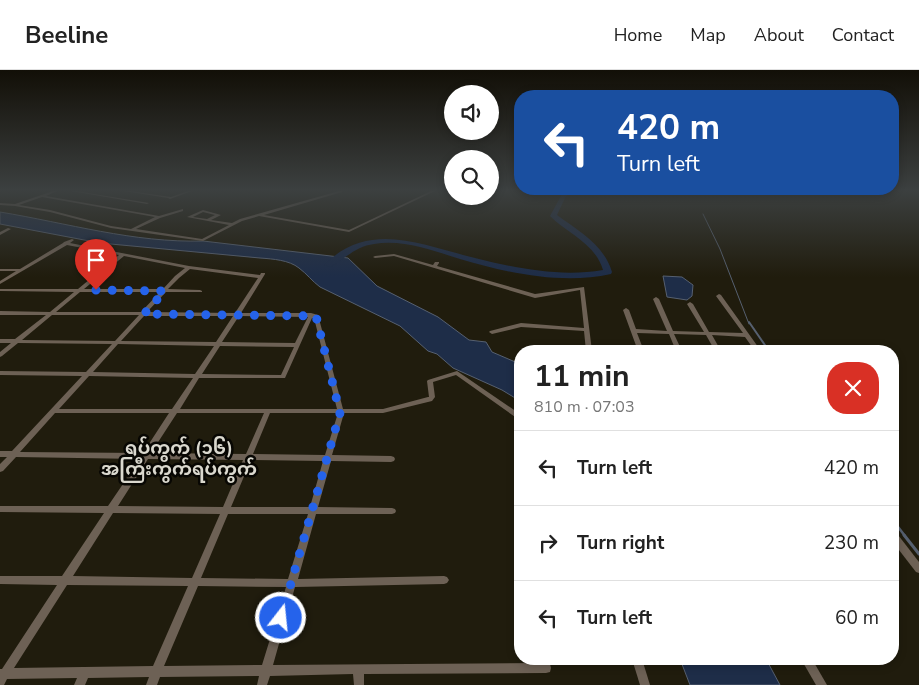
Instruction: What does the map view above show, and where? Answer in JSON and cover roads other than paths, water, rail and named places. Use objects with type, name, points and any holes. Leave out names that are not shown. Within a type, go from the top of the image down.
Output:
[{"type":"street","points":[[83,220],[130,230],[203,240],[244,220]]},
{"type":"street","points":[[130,230],[155,220]]},
{"type":"street","points":[[207,220],[232,224]]},
{"type":"street","points":[[284,220],[349,231],[372,220]]},
{"type":"street","points":[[0,234],[9,229]]},
{"type":"street","points":[[0,283],[72,240]]},
{"type":"street","points":[[2,677],[262,275],[189,267],[65,243]]},
{"type":"street","points":[[0,354],[122,255]]},
{"type":"street","points":[[375,257],[394,255],[436,265],[529,295],[549,296],[582,288],[588,345]]},
{"type":"street","points":[[0,469],[189,267]]},
{"type":"street","points":[[0,270],[19,270]]},
{"type":"street","points":[[0,290],[200,291]]},
{"type":"street","points":[[719,296],[754,345]]},
{"type":"street","points":[[656,299],[676,345]]},
{"type":"street","points":[[690,304],[714,345]]},
{"type":"street","points":[[626,310],[639,345]]},
{"type":"street","points":[[0,313],[316,316],[340,413],[262,685]]},
{"type":"street","points":[[0,373],[283,377],[310,316]]},
{"type":"street","points":[[492,332],[522,325],[587,330]]},
{"type":"street","points":[[634,331],[746,335]]},
{"type":"street","points":[[0,341],[297,345]]},
{"type":"street","points":[[54,411],[340,413],[383,411],[430,399],[432,397],[430,381],[457,373],[514,413]]},
{"type":"street","points":[[151,685],[268,411]]},
{"type":"street","points":[[0,454],[391,459]]},
{"type":"street","points":[[0,509],[392,511]]},
{"type":"street","points":[[899,543],[919,569]]},
{"type":"street","points":[[0,580],[292,583],[444,580]]},
{"type":"street","points":[[639,665],[645,685]]},
{"type":"street","points":[[810,665],[822,685]]},
{"type":"street","points":[[2,677],[85,673],[266,670],[546,668]]},
{"type":"street","points":[[358,669],[359,685]]},
{"type":"street","points":[[79,685],[85,673]]},
{"type":"water","points":[[0,220],[41,220],[126,236],[177,241],[203,241],[348,258],[377,286],[438,317],[469,340],[486,342],[492,352],[514,361],[514,397],[453,368],[437,354],[428,351],[400,326],[320,287],[302,270],[291,263],[281,260],[100,243],[0,224]]},
{"type":"water","points":[[663,276],[682,277],[693,285],[692,296],[687,300],[667,297]]},
{"type":"water","points":[[682,665],[769,665],[780,685],[690,685]]},
{"type":"waterway","points":[[328,265],[360,245],[389,241],[419,245],[476,261],[542,273],[576,275],[608,272],[605,263],[594,247],[558,220]]},
{"type":"waterway","points":[[706,220],[720,249],[749,324]]},
{"type":"waterway","points":[[749,322],[765,345]]},
{"type":"waterway","points":[[899,528],[905,536]]},
{"type":"waterway","points":[[904,535],[919,554]]},
{"type":"district","name":"ရပ်ကွက် (၁၆) အကြီးကွက်ရပ်ကွက်","points":[[179,458]]}]
